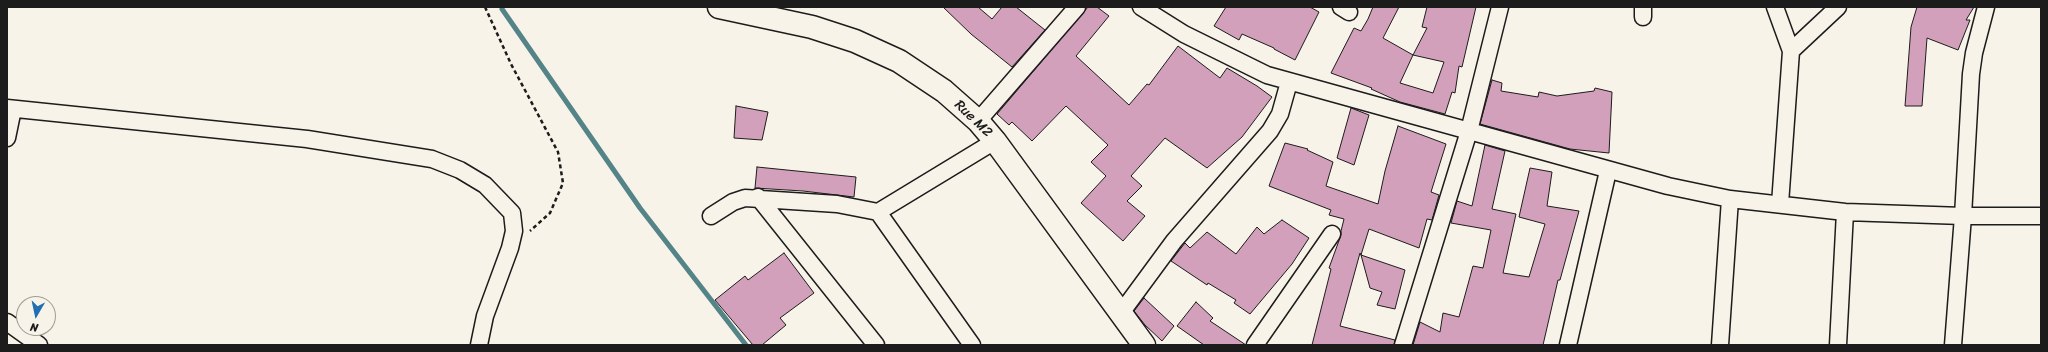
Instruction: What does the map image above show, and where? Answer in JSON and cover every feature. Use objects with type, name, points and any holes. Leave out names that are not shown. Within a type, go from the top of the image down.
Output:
[{"type":"street","name":"Rue M2","points":[[719,7],[812,27],[855,41],[899,61],[923,76],[978,120],[995,141],[1144,345]]},
{"type":"street","points":[[978,120],[1077,7]]},
{"type":"street","points":[[1141,7],[1184,34],[1267,75],[1608,171],[1668,186],[1730,199],[1844,212],[1964,216],[2041,216]]},
{"type":"street","points":[[1403,345],[1469,131],[1500,7]]},
{"type":"street","points":[[1775,7],[1791,51],[1780,204]]},
{"type":"street","points":[[1791,51],[1838,7]]},
{"type":"street","points":[[1953,345],[1964,216],[1971,74],[1974,53],[1986,7]]},
{"type":"street","points":[[1121,313],[1174,241],[1270,131],[1280,114],[1289,82]]},
{"type":"street","points":[[7,138],[10,108],[308,139],[432,159],[460,170],[485,185],[512,213],[514,231],[510,248],[485,316],[479,345]]},
{"type":"street","points":[[711,216],[733,202],[745,198],[758,197],[837,204],[878,212],[995,141]]},
{"type":"street","points":[[1568,345],[1608,171]]},
{"type":"street","points":[[758,197],[876,345]]},
{"type":"street","points":[[1720,345],[1730,199]]},
{"type":"street","points":[[878,212],[972,345]]},
{"type":"street","points":[[1838,345],[1844,212]]},
{"type":"street","points":[[1255,345],[1332,234]]},
{"type":"street","points":[[7,322],[39,345]]},
{"type":"path","points":[[485,7],[511,64],[558,152],[563,183],[550,214],[510,248]]},
{"type":"building","points":[[943,7],[978,7],[992,19],[1002,7],[1016,7],[1045,30],[1012,67],[971,34]]},
{"type":"building","points":[[1088,7],[1097,7],[1109,16],[1076,56],[1129,105],[1147,84],[1149,85],[1178,46],[1220,78],[1227,68],[1272,97],[1242,137],[1207,168],[1165,138],[1131,176],[1142,186],[1127,201],[1145,216],[1123,241],[1081,203],[1106,176],[1091,162],[1108,145],[1066,106],[1032,141],[1012,122],[1009,125],[997,114]]},
{"type":"building","points":[[1226,7],[1310,7],[1319,12],[1295,60],[1274,48],[1242,34],[1239,40],[1214,26]]},
{"type":"building","points":[[1373,7],[1399,7],[1383,38],[1413,55],[1427,28],[1422,27],[1427,7],[1476,7],[1462,67],[1459,66],[1455,93],[1452,92],[1445,114],[1400,102],[1371,89],[1372,88],[1331,73],[1354,28],[1361,31]],"holes":[[[1413,55],[1444,62],[1433,93],[1400,83]]]},
{"type":"building","points":[[1917,7],[1974,7],[1966,20],[1970,20],[1958,50],[1927,38],[1922,106],[1905,106],[1911,27]]},
{"type":"building","points":[[1492,80],[1502,83],[1501,91],[1538,97],[1539,92],[1557,96],[1594,91],[1595,88],[1612,92],[1609,153],[1570,149],[1480,124]]},
{"type":"building","points":[[736,106],[768,112],[762,140],[734,138]]},
{"type":"building","points":[[1351,108],[1369,115],[1354,165],[1337,158]]},
{"type":"building","points":[[1398,126],[1446,144],[1431,192],[1439,195],[1432,220],[1427,219],[1419,248],[1369,229],[1361,255],[1360,253],[1340,326],[1395,340],[1394,345],[1312,345],[1331,269],[1329,268],[1341,235],[1344,219],[1329,215],[1331,210],[1269,186],[1285,143],[1308,149],[1307,150],[1333,162],[1326,186],[1378,204],[1385,171]]},
{"type":"building","points":[[1485,145],[1505,151],[1492,209],[1516,214],[1503,273],[1529,277],[1545,224],[1519,217],[1530,168],[1552,172],[1547,206],[1579,211],[1560,280],[1558,280],[1543,345],[1413,345],[1420,322],[1440,332],[1443,313],[1459,317],[1473,266],[1483,268],[1491,230],[1451,223],[1457,201],[1472,206]]},
{"type":"building","points":[[757,167],[856,177],[854,197],[803,191],[755,188]]},
{"type":"building","points":[[1282,220],[1309,238],[1292,264],[1250,314],[1234,303],[1236,300],[1208,283],[1207,285],[1171,261],[1185,243],[1190,248],[1207,232],[1236,254],[1257,227],[1264,234]]},
{"type":"building","points":[[784,253],[814,293],[780,318],[786,325],[762,345],[753,345],[715,300],[745,276],[748,280]]},
{"type":"building","points":[[1361,255],[1405,270],[1395,309],[1377,305],[1382,292],[1370,288]]},
{"type":"building","points":[[1144,298],[1174,326],[1162,341],[1145,325],[1134,311]]},
{"type":"building","points":[[1196,302],[1213,318],[1210,321],[1246,345],[1204,345],[1177,326]]},
{"type":"waterway","points":[[502,9],[640,208],[746,345]]}]
